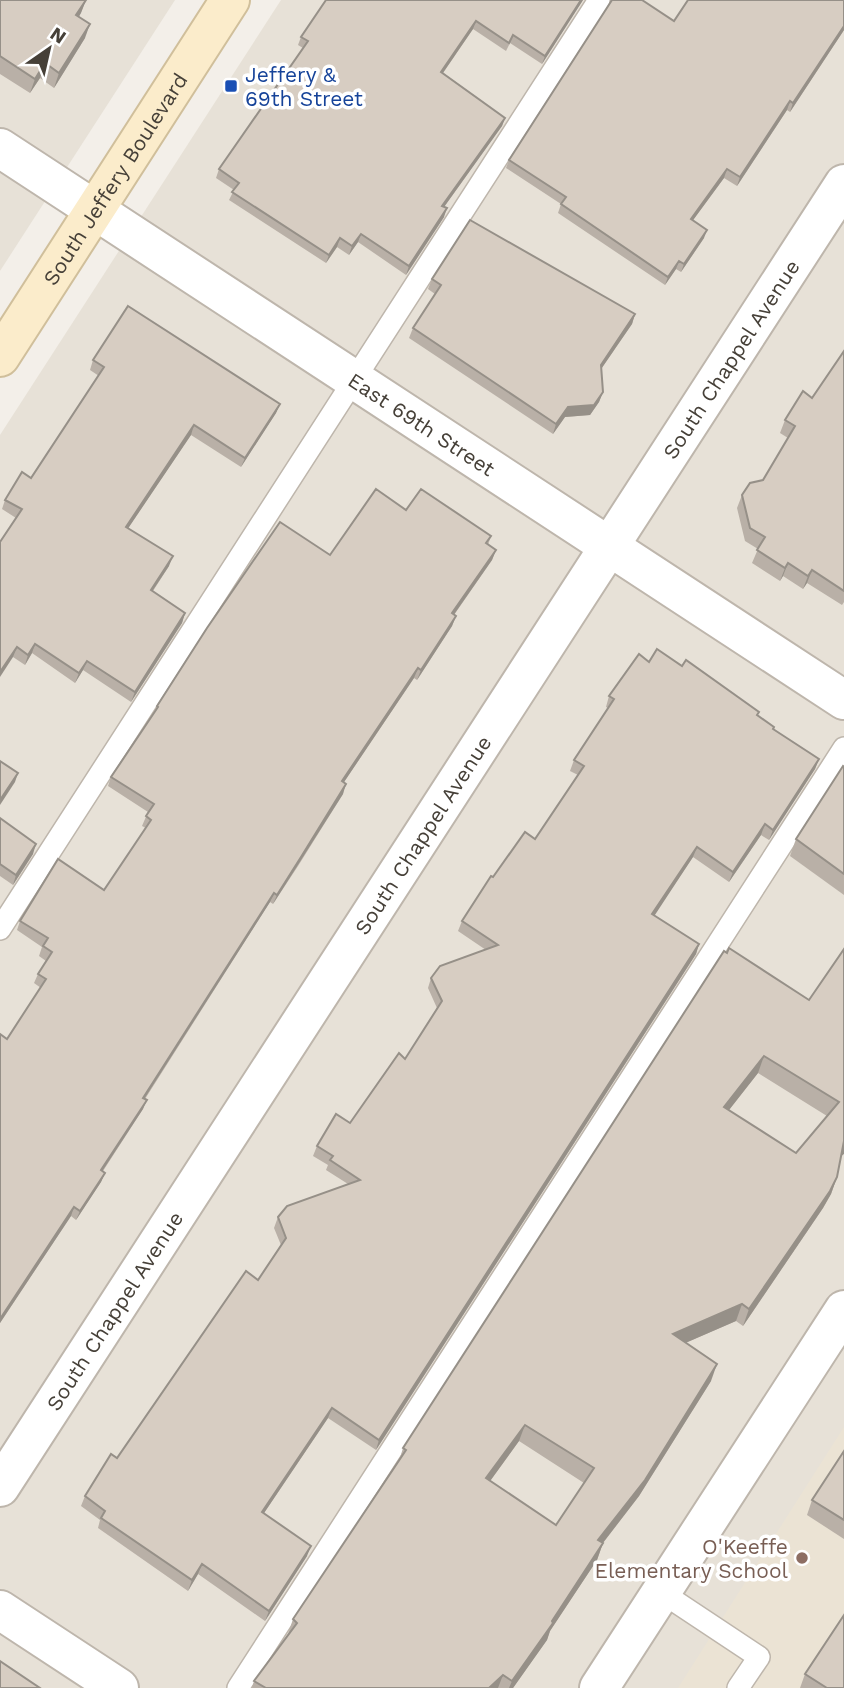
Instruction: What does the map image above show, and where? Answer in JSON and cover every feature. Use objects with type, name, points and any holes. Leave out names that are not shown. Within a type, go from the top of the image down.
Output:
[{"type":"street","name":"South Jeffery Boulevard","points":[[0,358],[230,0]]},
{"type":"street","name":"East 69th Street","points":[[0,148],[844,699]]},
{"type":"street","name":"South Chappel Avenue","points":[[0,1487],[844,184]]},
{"type":"street","points":[[599,1688],[844,1310]]},
{"type":"street","points":[[0,1610],[119,1688]]},
{"type":"lane","points":[[0,929],[599,0]]},
{"type":"lane","points":[[238,1688],[844,748]]},
{"type":"lane","points":[[661,1592],[759,1657],[738,1688]]},
{"type":"shaded area","points":[[0,0],[175,0],[0,271]]},
{"type":"shaded area","points":[[281,0],[844,0],[844,1688],[0,1688],[0,435]]},
{"type":"shaded area","name":"O'Keeffe Elementary School","points":[[844,1427],[844,1688],[678,1688]]},
{"type":"building","points":[[0,0],[86,0],[76,15],[90,24],[59,73],[45,63],[35,79],[0,56]]},
{"type":"building","points":[[326,0],[581,0],[545,56],[513,35],[509,43],[476,21],[441,72],[505,118],[442,206],[447,208],[409,266],[361,234],[352,246],[340,238],[329,255],[232,192],[239,183],[219,169],[308,41],[301,37]]},
{"type":"building","points":[[612,0],[642,0],[674,21],[688,0],[844,0],[844,26],[740,177],[727,169],[691,219],[707,230],[684,264],[679,261],[668,277],[561,204],[566,197],[509,160]]},
{"type":"building","points":[[470,220],[635,314],[601,365],[603,392],[594,405],[568,407],[556,424],[413,328],[441,285],[432,279]]},
{"type":"building","points":[[128,306],[280,404],[245,458],[194,425],[126,527],[173,556],[151,590],[185,613],[135,692],[87,661],[79,673],[35,644],[28,655],[17,647],[0,672],[0,542],[22,509],[5,500],[22,472],[31,478],[104,367],[93,360]]},
{"type":"building","points":[[844,351],[844,591],[812,570],[808,576],[788,563],[785,568],[757,550],[765,537],[750,528],[742,495],[750,483],[763,480],[795,426],[785,420],[803,391],[812,398]]},
{"type":"building","points":[[376,489],[406,510],[421,489],[491,536],[486,543],[496,550],[452,613],[456,616],[421,670],[418,668],[342,781],[346,784],[301,857],[277,895],[274,893],[143,1098],[147,1100],[101,1170],[105,1173],[80,1211],[74,1207],[0,1319],[0,1034],[7,1039],[46,979],[38,974],[52,952],[43,946],[48,938],[20,921],[58,859],[104,890],[151,820],[146,816],[154,804],[111,777],[207,628],[280,522],[330,555]]},
{"type":"building","points":[[657,649],[682,666],[686,660],[759,712],[757,715],[774,727],[773,729],[819,759],[773,830],[765,824],[733,872],[697,847],[652,914],[699,944],[379,1440],[332,1408],[262,1512],[311,1546],[269,1611],[202,1564],[192,1580],[101,1518],[105,1511],[85,1496],[111,1454],[117,1458],[246,1271],[258,1280],[286,1238],[278,1217],[287,1206],[360,1180],[330,1160],[333,1156],[317,1146],[336,1114],[350,1123],[399,1053],[405,1059],[442,1001],[431,978],[440,966],[498,945],[462,921],[491,876],[493,877],[525,832],[535,839],[584,766],[574,760],[614,699],[609,696],[639,654],[649,662]]},
{"type":"building","points":[[0,761],[18,773],[0,800]]},
{"type":"building","points":[[844,767],[844,874],[796,839]]},
{"type":"building","points":[[0,818],[36,844],[16,875],[0,864]]},
{"type":"building","points":[[729,948],[809,1000],[844,949],[844,1141],[837,1177],[749,1309],[742,1304],[673,1334],[717,1364],[645,1480],[598,1540],[603,1543],[553,1623],[512,1681],[503,1675],[489,1688],[266,1688],[254,1681],[297,1623],[293,1619],[406,1450],[403,1448],[724,951],[727,953]],"holes":[[[764,1056],[839,1102],[796,1153],[724,1107]],[[525,1425],[594,1468],[556,1525],[486,1478]]]},
{"type":"building","points":[[844,1451],[844,1520],[812,1500]]},
{"type":"building","points":[[844,1615],[844,1688],[827,1688],[805,1674]]},
{"type":"building","points":[[0,1661],[40,1688],[0,1688]]},
{"type":"place","name":"Jeffery & 69th Street","points":[[231,86]]},
{"type":"place","name":"O'Keeffe Elementary School","points":[[802,1558]]}]
